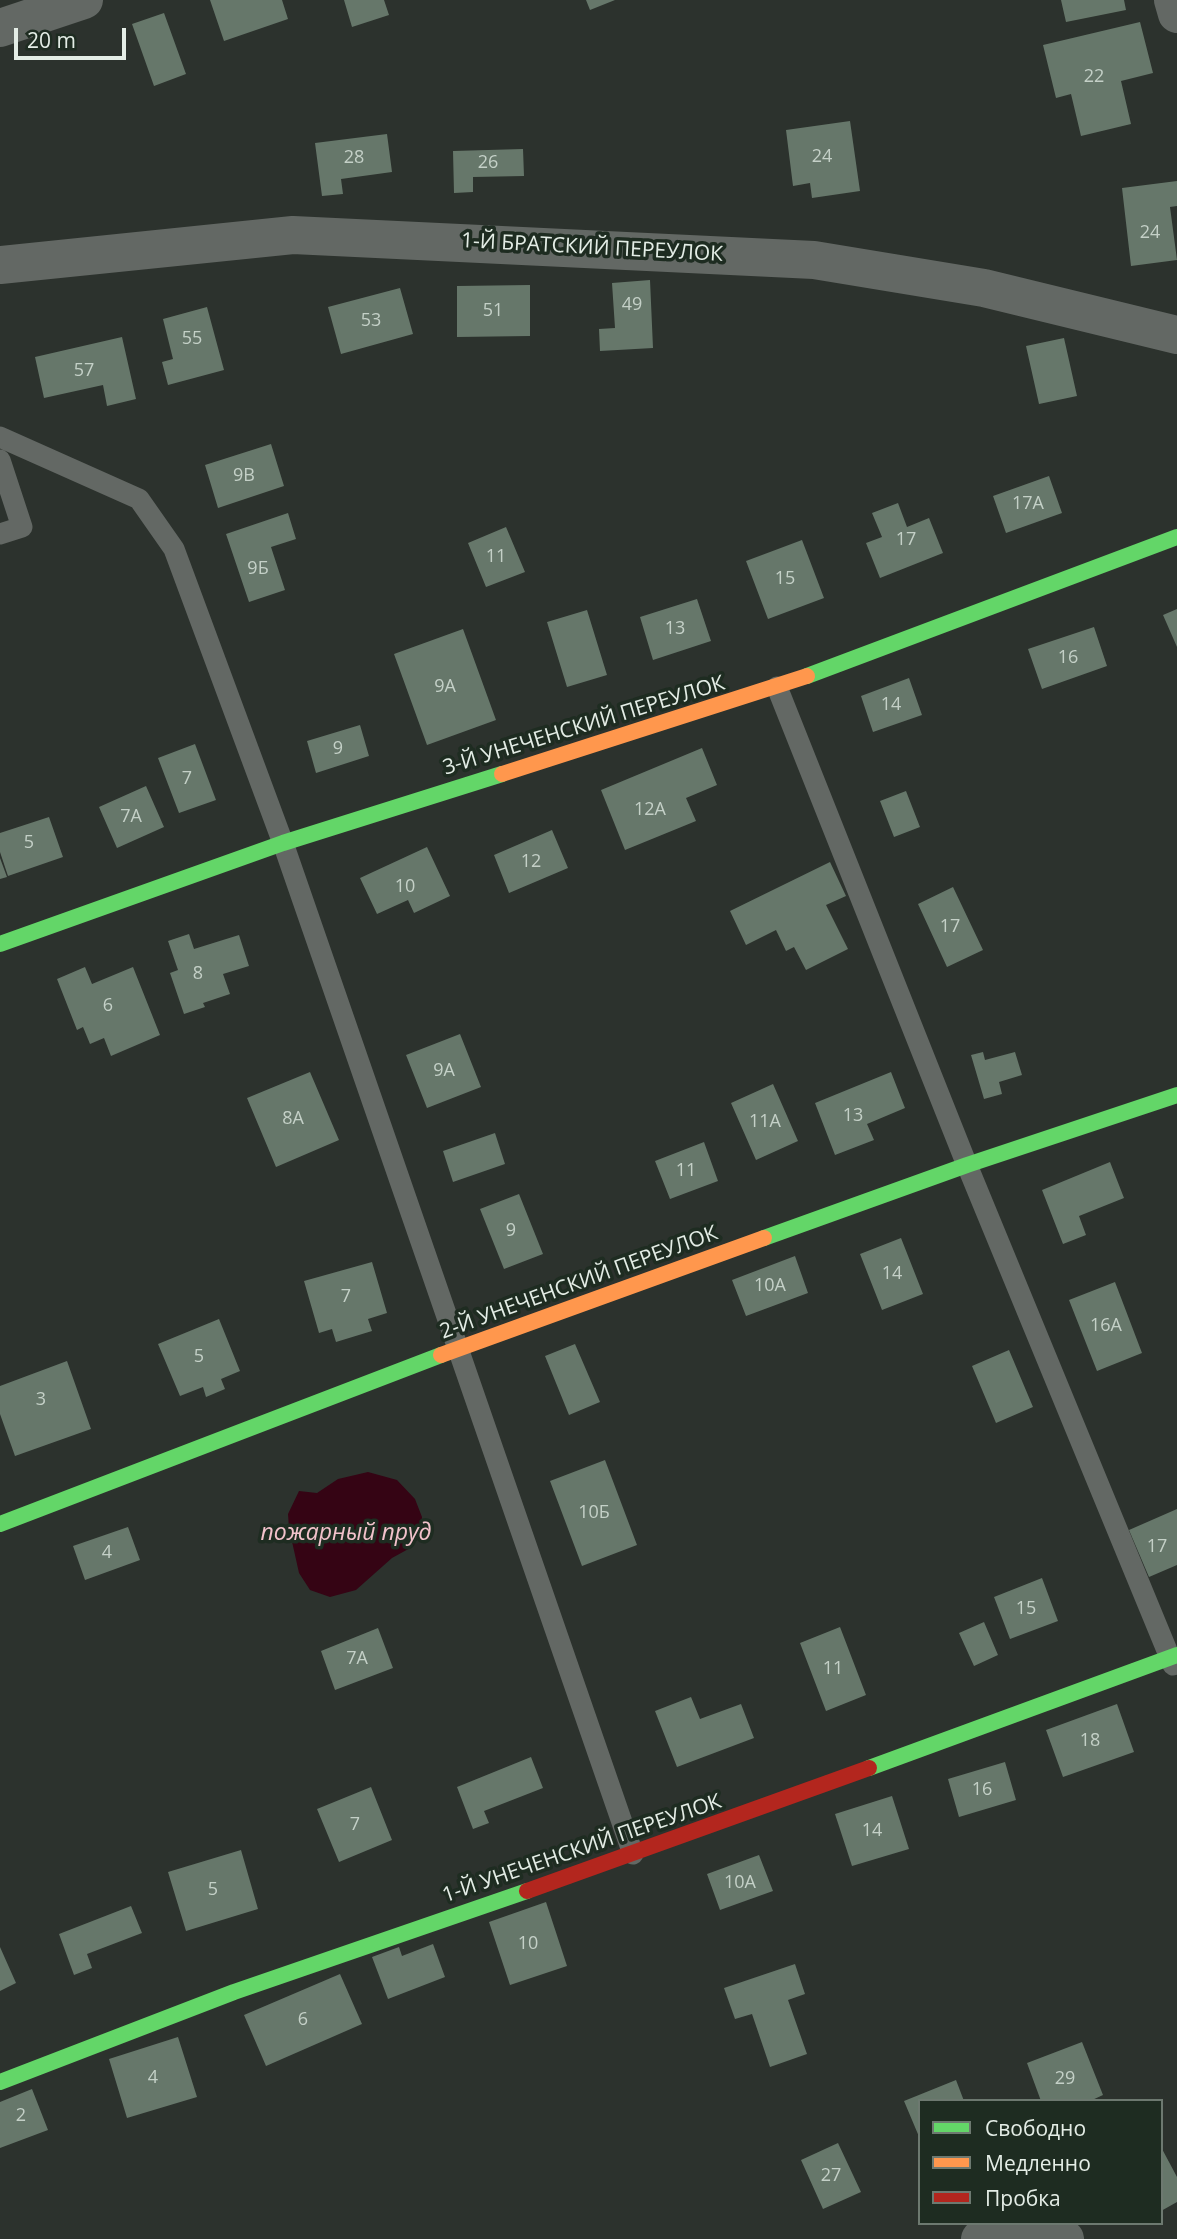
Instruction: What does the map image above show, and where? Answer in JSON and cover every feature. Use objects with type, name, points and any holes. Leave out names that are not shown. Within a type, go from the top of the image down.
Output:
[{"type":"street","points":[[0,28],[84,0]]},
{"type":"street","points":[[1173,0],[1177,14]]},
{"type":"street","name":"1-Й БРАТСКИЙ ПЕРЕУЛОК","points":[[0,265],[293,235],[814,260],[984,288],[1177,335]]},
{"type":"street","name":"3-Й УНЕЧЕНСКИЙ ПЕРЕУЛОК","points":[[0,944],[283,843],[777,687],[1177,537]]},
{"type":"street","name":"2-Й УНЕЧЕНСКИЙ ПЕРЕУЛОК","points":[[0,1524],[457,1349],[967,1165],[1177,1095]]},
{"type":"street","name":"1-Й УНЕЧЕНСКИЙ ПЕРЕУЛОК","points":[[0,2082],[234,1992],[1175,1662]]},
{"type":"street","points":[[980,2239],[1026,2227],[1065,2239]]},
{"type":"lane","points":[[0,437],[139,499],[174,549],[283,843],[633,1854]]},
{"type":"lane","points":[[0,460],[22,527],[0,534]]},
{"type":"lane","points":[[777,687],[967,1165],[1175,1662]]},
{"type":"water","name":"пожарный пруд","points":[[368,1472],[397,1480],[415,1499],[422,1517],[420,1535],[412,1547],[392,1558],[356,1590],[330,1597],[310,1590],[299,1573],[289,1528],[288,1514],[299,1491],[317,1493],[338,1479]]},
{"type":"building","points":[[210,0],[282,0],[288,19],[224,41]]},
{"type":"building","points":[[344,0],[384,0],[389,15],[352,27]]},
{"type":"building","points":[[586,0],[615,0],[590,10]]},
{"type":"building","points":[[1061,0],[1124,0],[1126,10],[1066,22]]},
{"type":"building","points":[[164,13],[186,74],[154,86],[132,24]]},
{"type":"building","points":[[1140,22],[1153,73],[1121,81],[1131,124],[1081,136],[1071,94],[1056,98],[1043,45]]},
{"type":"building","points":[[850,121],[860,191],[812,198],[810,183],[793,186],[786,130]]},
{"type":"building","points":[[387,134],[392,172],[341,179],[343,194],[322,196],[315,143]]},
{"type":"building","points":[[523,149],[524,176],[473,177],[473,192],[454,193],[453,151]]},
{"type":"building","points":[[1177,181],[1177,206],[1170,207],[1177,260],[1131,266],[1122,188]]},
{"type":"building","points":[[650,280],[653,348],[600,351],[599,329],[615,328],[612,283]]},
{"type":"building","points":[[530,285],[530,336],[457,337],[457,286]]},
{"type":"building","points":[[400,288],[413,334],[341,354],[328,307]]},
{"type":"building","points":[[207,307],[224,370],[168,385],[162,362],[173,359],[163,319]]},
{"type":"building","points":[[122,337],[136,399],[107,406],[103,385],[44,398],[35,357]]},
{"type":"building","points":[[1064,338],[1077,396],[1039,404],[1026,346]]},
{"type":"building","points":[[271,444],[284,486],[218,508],[205,465]]},
{"type":"building","points":[[1049,476],[1062,513],[1006,533],[993,496]]},
{"type":"building","points":[[898,503],[907,527],[929,518],[943,553],[880,578],[866,543],[882,537],[872,513]]},
{"type":"building","points":[[288,513],[296,539],[271,547],[285,590],[249,602],[226,534]]},
{"type":"building","points":[[506,527],[525,572],[486,587],[468,543]]},
{"type":"building","points":[[802,540],[824,598],[768,619],[746,561]]},
{"type":"building","points":[[697,599],[711,641],[653,660],[640,617]]},
{"type":"building","points":[[1177,609],[1177,647],[1163,615]]},
{"type":"building","points":[[587,610],[607,675],[567,687],[547,622]]},
{"type":"building","points":[[1094,627],[1107,666],[1042,689],[1028,649]]},
{"type":"building","points":[[463,629],[496,720],[427,745],[394,654]]},
{"type":"building","points":[[909,678],[922,715],[873,732],[861,696]]},
{"type":"building","points":[[360,725],[369,756],[316,773],[307,741]]},
{"type":"building","points":[[195,744],[216,800],[179,813],[158,758]]},
{"type":"building","points":[[702,748],[717,785],[686,798],[696,821],[625,850],[601,790]]},
{"type":"building","points":[[146,786],[164,827],[117,848],[99,807]]},
{"type":"building","points":[[906,791],[920,827],[894,837],[880,801]]},
{"type":"building","points":[[49,817],[63,857],[8,876],[0,852],[0,833]]},
{"type":"building","points":[[552,830],[568,868],[509,893],[494,855]]},
{"type":"building","points":[[427,847],[450,896],[414,913],[408,900],[377,914],[360,878]]},
{"type":"building","points":[[0,858],[7,877],[0,879]]},
{"type":"building","points":[[830,862],[846,896],[826,905],[848,949],[806,970],[794,947],[786,951],[776,930],[746,945],[730,911]]},
{"type":"building","points":[[953,887],[983,950],[947,967],[918,904]]},
{"type":"building","points":[[189,934],[194,949],[239,935],[249,966],[223,974],[230,994],[203,1003],[205,1007],[184,1014],[170,973],[178,970],[168,941]]},
{"type":"building","points":[[85,967],[92,984],[133,967],[160,1035],[111,1056],[104,1038],[90,1044],[83,1027],[77,1030],[57,979]]},
{"type":"building","points":[[460,1034],[481,1087],[427,1108],[406,1055]]},
{"type":"building","points":[[983,1052],[985,1060],[1015,1052],[1022,1075],[999,1082],[1002,1094],[984,1099],[971,1055]]},
{"type":"building","points":[[310,1072],[339,1140],[276,1167],[247,1098]]},
{"type":"building","points":[[891,1072],[905,1108],[867,1124],[874,1140],[835,1155],[815,1103]]},
{"type":"building","points":[[773,1084],[798,1141],[756,1160],[731,1103]]},
{"type":"building","points":[[495,1133],[505,1164],[453,1182],[443,1151]]},
{"type":"building","points":[[704,1142],[718,1181],[670,1199],[655,1161]]},
{"type":"building","points":[[1110,1162],[1124,1198],[1079,1216],[1086,1235],[1063,1244],[1042,1190]]},
{"type":"building","points":[[519,1194],[543,1254],[504,1269],[480,1209]]},
{"type":"building","points":[[901,1238],[923,1294],[882,1310],[860,1254]]},
{"type":"building","points":[[795,1256],[808,1293],[746,1316],[732,1280]]},
{"type":"building","points":[[372,1262],[387,1313],[368,1319],[372,1331],[336,1342],[332,1329],[319,1333],[304,1281]]},
{"type":"building","points":[[1115,1282],[1142,1353],[1097,1371],[1069,1300]]},
{"type":"building","points":[[219,1319],[240,1371],[221,1379],[225,1389],[206,1397],[203,1387],[180,1396],[158,1344]]},
{"type":"building","points":[[575,1344],[600,1402],[569,1415],[545,1356]]},
{"type":"building","points":[[1009,1350],[1033,1407],[996,1423],[972,1366]]},
{"type":"building","points":[[67,1361],[91,1429],[15,1456],[0,1414],[0,1386]]},
{"type":"building","points":[[605,1460],[637,1545],[582,1566],[550,1481]]},
{"type":"building","points":[[1177,1509],[1177,1565],[1149,1577],[1129,1530]]},
{"type":"building","points":[[128,1527],[140,1560],[85,1580],[73,1546]]},
{"type":"building","points":[[1042,1578],[1058,1621],[1010,1639],[994,1597]]},
{"type":"building","points":[[984,1622],[998,1655],[974,1666],[959,1633]]},
{"type":"building","points":[[840,1627],[866,1695],[826,1711],[800,1643]]},
{"type":"building","points":[[378,1628],[393,1668],[335,1690],[321,1651]]},
{"type":"building","points":[[691,1697],[700,1719],[741,1704],[754,1738],[677,1767],[655,1711]]},
{"type":"building","points":[[1117,1704],[1134,1752],[1063,1777],[1046,1730]]},
{"type":"building","points":[[531,1757],[543,1788],[484,1811],[489,1823],[473,1829],[457,1787]]},
{"type":"building","points":[[1005,1762],[1016,1800],[959,1817],[948,1779]]},
{"type":"building","points":[[371,1787],[392,1840],[339,1862],[317,1809]]},
{"type":"building","points":[[892,1796],[909,1849],[852,1866],[835,1814]]},
{"type":"building","points":[[241,1850],[258,1909],[186,1931],[168,1872]]},
{"type":"building","points":[[759,1855],[773,1891],[720,1910],[707,1874]]},
{"type":"building","points":[[546,1902],[567,1966],[510,1985],[489,1922]]},
{"type":"building","points":[[131,1906],[142,1933],[87,1954],[92,1968],[74,1975],[59,1934]]},
{"type":"building","points":[[433,1944],[445,1977],[388,1999],[372,1957],[399,1947],[402,1956]]},
{"type":"building","points":[[0,1947],[16,1983],[0,1991]]},
{"type":"building","points":[[795,1964],[805,1994],[788,2000],[807,2054],[770,2067],[752,2014],[735,2019],[724,1988]]},
{"type":"building","points":[[340,1974],[362,2024],[266,2066],[244,2015]]},
{"type":"building","points":[[178,2037],[197,2097],[127,2118],[109,2059]]},
{"type":"building","points":[[1082,2042],[1103,2095],[1094,2099],[1040,2099],[1027,2063]]},
{"type":"building","points":[[956,2080],[963,2099],[918,2099],[918,2134],[904,2101]]},
{"type":"building","points":[[32,2089],[48,2130],[0,2148],[0,2102]]},
{"type":"building","points":[[838,2143],[861,2192],[823,2209],[801,2160]]},
{"type":"building","points":[[1163,2151],[1177,2177],[1177,2202],[1163,2210]]},
{"type":"traffic: fast","points":[[807,676],[1177,537]]},
{"type":"traffic: fast","points":[[0,944],[283,843],[502,774]]},
{"type":"traffic: fast","points":[[764,1238],[967,1165],[1177,1095]]},
{"type":"traffic: fast","points":[[0,1524],[441,1355]]},
{"type":"traffic: fast","points":[[869,1768],[1177,1655]]},
{"type":"traffic: fast","points":[[0,2082],[234,1992],[527,1891]]},
{"type":"traffic: slow","points":[[502,774],[807,676]]},
{"type":"traffic: slow","points":[[441,1355],[764,1238]]},
{"type":"traffic: jam","points":[[527,1891],[869,1768]]}]
